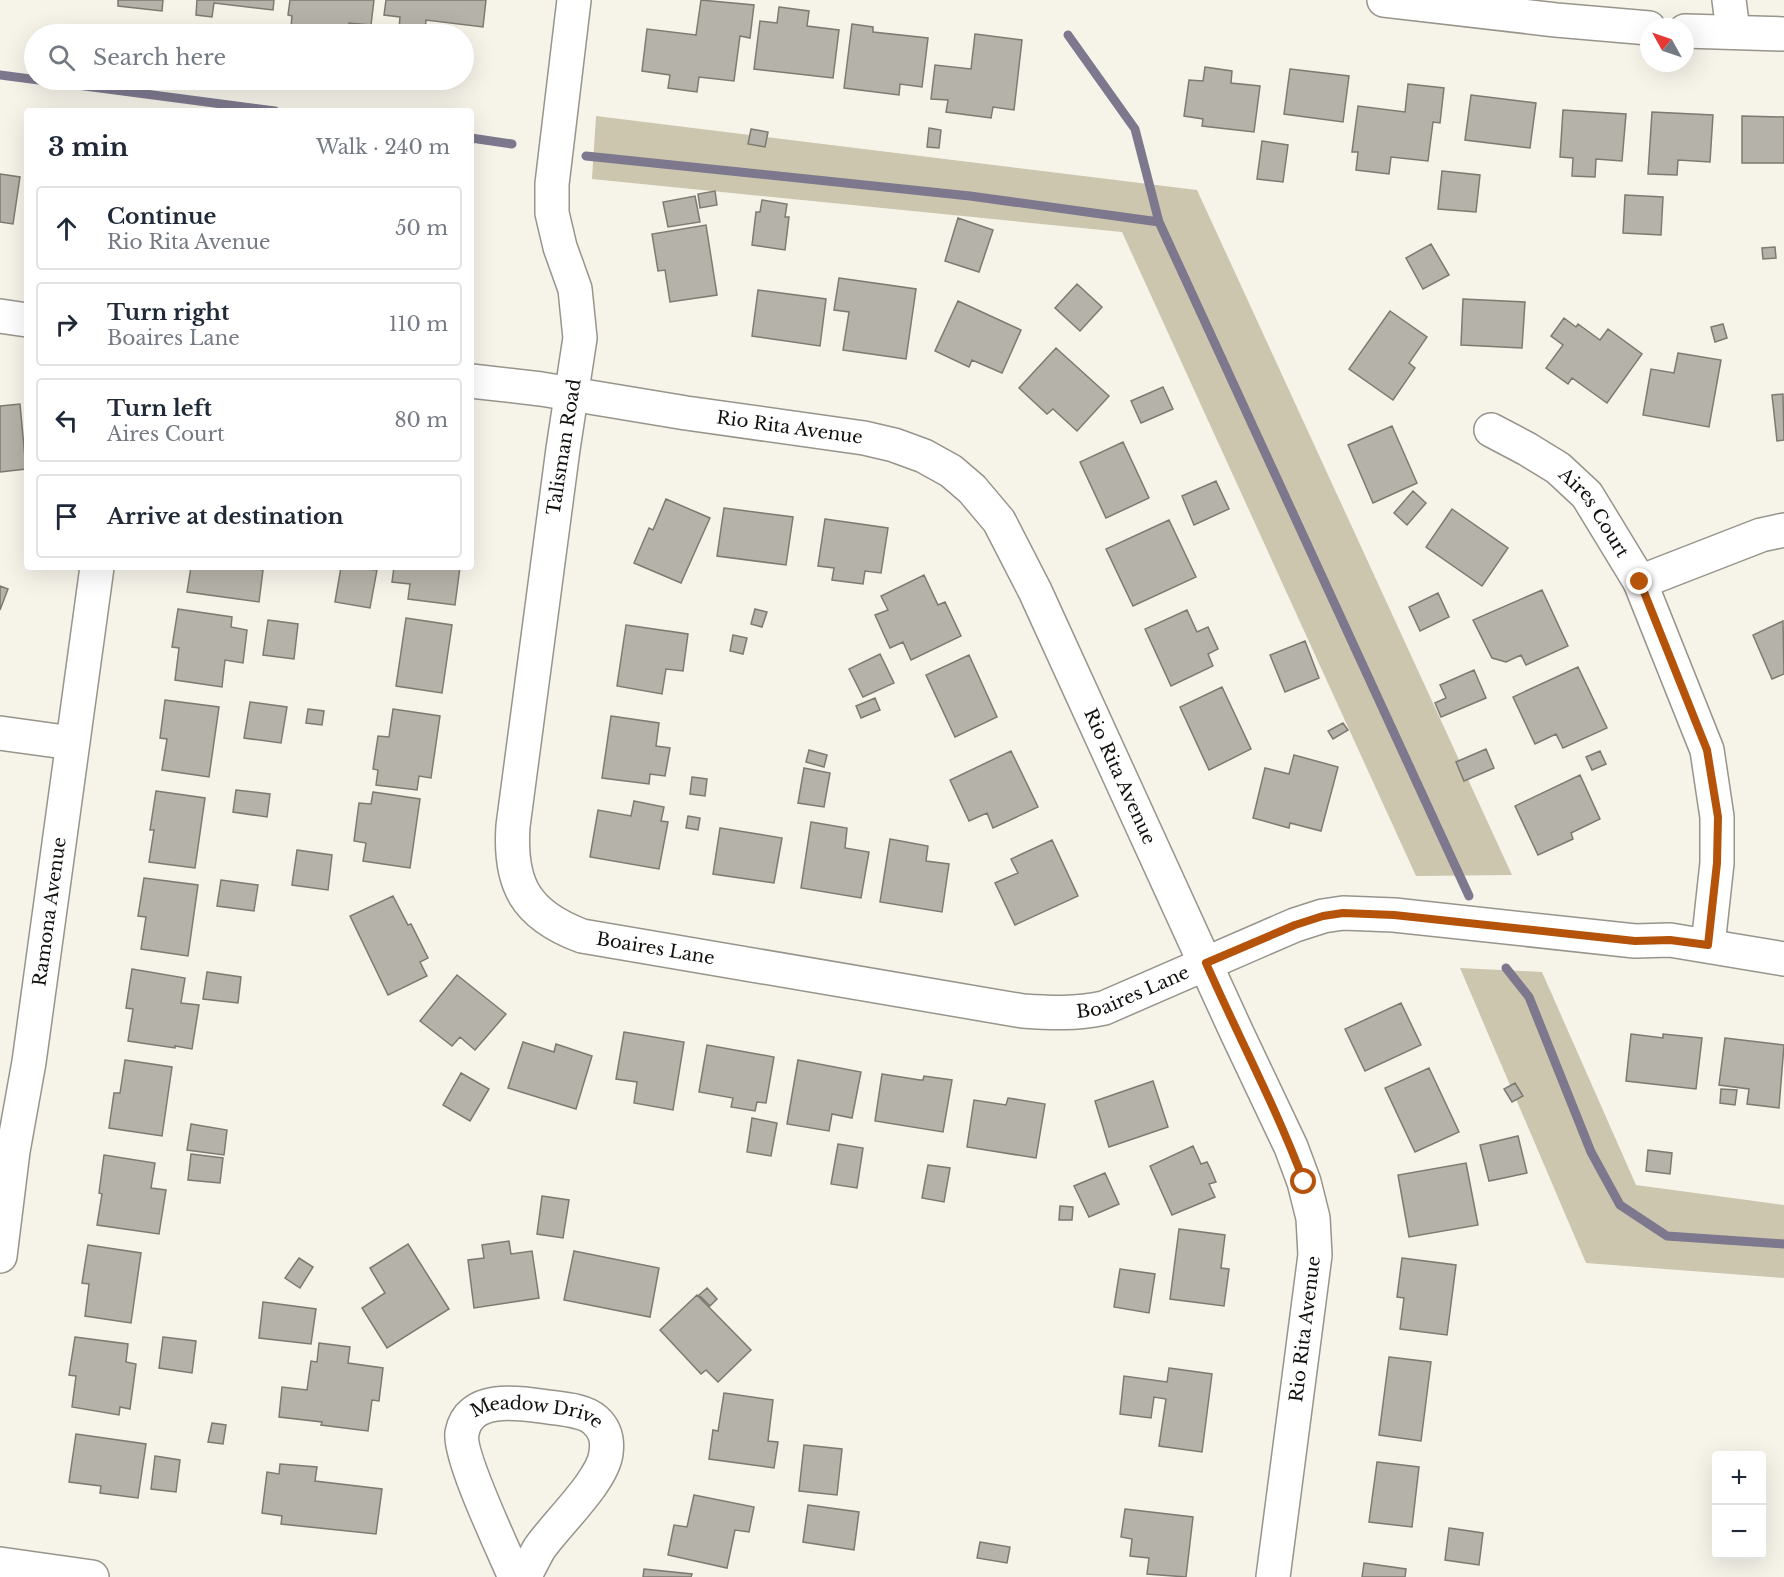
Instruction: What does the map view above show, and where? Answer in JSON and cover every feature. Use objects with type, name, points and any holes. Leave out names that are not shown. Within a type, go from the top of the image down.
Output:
[{"type":"street","name":"Talisman Road","points":[[524,895],[515,877],[511,853],[513,826],[580,338],[575,290],[560,247],[552,213],[552,184],[574,0]]},
{"type":"street","points":[[1384,0],[1640,27]]},
{"type":"street","points":[[1694,28],[1731,15],[1784,34]]},
{"type":"street","points":[[0,316],[24,320]]},
{"type":"street","name":"Rio Rita Avenue","points":[[474,381],[572,394],[894,444],[924,456],[951,471],[972,489],[999,521],[1035,591],[1291,1147],[1304,1182],[1313,1218],[1315,1255],[1273,1577]]},
{"type":"street","name":"Aires Court","points":[[1491,430],[1558,468],[1587,495],[1640,582],[1707,750],[1718,817],[1717,863],[1708,945]]},
{"type":"street","points":[[1640,582],[1761,536],[1784,530]]},
{"type":"street","name":"Ramona Avenue","points":[[0,1256],[6,1151],[29,1062],[97,570]]},
{"type":"street","points":[[0,733],[72,743]]},
{"type":"street","name":"Boaires Lane","points":[[524,895],[549,920],[562,929],[582,936],[1033,1012],[1075,1014],[1104,1008],[1295,925],[1323,916],[1343,913],[1394,915],[1635,941],[1670,940],[1784,958]]},
{"type":"street","name":"Meadow Drive","points":[[515,1577],[464,1456],[462,1434],[468,1417],[483,1407],[507,1402],[572,1410],[594,1418],[606,1432],[606,1454],[597,1475],[539,1549],[524,1577]]},
{"type":"street","points":[[0,1564],[92,1577]]},
{"type":"shaded area","points":[[596,116],[1197,190],[1512,875],[1416,876],[1122,232],[592,179]]},
{"type":"shaded area","points":[[1460,968],[1542,972],[1636,1185],[1784,1205],[1784,1278],[1586,1263]]},
{"type":"building","points":[[118,0],[163,0],[162,11],[118,6]]},
{"type":"building","points":[[197,0],[274,0],[273,10],[214,3],[212,17],[196,15]]},
{"type":"building","points":[[290,0],[374,0],[371,24],[291,24],[292,16],[288,15]]},
{"type":"building","points":[[386,0],[486,0],[483,27],[474,24],[426,20],[426,24],[399,24],[400,17],[384,15]]},
{"type":"building","points":[[701,0],[754,5],[750,38],[740,36],[734,81],[699,77],[697,92],[668,88],[670,75],[642,71],[647,29],[696,35]]},
{"type":"building","points":[[779,7],[809,11],[807,26],[839,30],[833,78],[754,69],[760,21],[777,23]]},
{"type":"building","points":[[852,24],[873,27],[873,32],[928,38],[922,87],[900,84],[899,95],[844,88]]},
{"type":"building","points":[[975,34],[1022,40],[1014,110],[993,107],[991,118],[946,112],[948,100],[931,99],[935,65],[971,69]]},
{"type":"building","points":[[1205,67],[1232,71],[1231,83],[1260,86],[1254,132],[1202,126],[1203,119],[1184,116],[1189,80],[1203,81]]},
{"type":"building","points":[[1290,69],[1349,76],[1343,122],[1284,114]]},
{"type":"building","points":[[1408,84],[1444,88],[1440,123],[1433,122],[1428,161],[1391,157],[1389,174],[1356,170],[1358,152],[1352,152],[1358,106],[1405,112]]},
{"type":"building","points":[[1471,95],[1536,103],[1530,148],[1465,140]]},
{"type":"building","points":[[1563,110],[1626,114],[1622,161],[1596,159],[1595,177],[1572,176],[1573,158],[1560,157]]},
{"type":"building","points":[[1652,112],[1713,115],[1710,162],[1678,160],[1677,175],[1648,174]]},
{"type":"building","points":[[1742,116],[1784,117],[1784,163],[1742,163]]},
{"type":"building","points":[[929,128],[941,130],[939,148],[927,147]]},
{"type":"building","points":[[751,129],[768,132],[765,147],[748,144]]},
{"type":"building","points":[[1262,141],[1288,145],[1283,182],[1257,179]]},
{"type":"building","points":[[1442,171],[1480,175],[1476,212],[1438,209]]},
{"type":"building","points":[[0,174],[20,177],[13,224],[0,222]]},
{"type":"building","points":[[715,191],[717,205],[700,208],[698,194]]},
{"type":"building","points":[[1625,195],[1663,197],[1661,235],[1623,233]]},
{"type":"building","points":[[695,196],[700,222],[668,227],[663,202]]},
{"type":"building","points":[[762,200],[787,204],[785,217],[789,217],[785,250],[752,245],[756,212],[760,212]]},
{"type":"building","points":[[958,218],[993,230],[979,272],[945,261]]},
{"type":"building","points":[[706,225],[717,295],[670,302],[665,270],[658,271],[652,234]]},
{"type":"building","points":[[1431,244],[1449,275],[1423,289],[1406,258]]},
{"type":"building","points":[[1775,247],[1776,258],[1763,259],[1762,248]]},
{"type":"building","points":[[839,278],[916,289],[906,359],[843,350],[849,312],[834,310]]},
{"type":"building","points":[[1077,284],[1102,307],[1080,331],[1055,308]]},
{"type":"building","points":[[758,290],[826,299],[820,346],[752,336]]},
{"type":"building","points":[[1463,299],[1525,302],[1522,348],[1461,345]]},
{"type":"building","points":[[958,301],[1021,330],[1002,373],[972,360],[969,367],[935,351]]},
{"type":"building","points":[[1390,311],[1427,337],[1409,363],[1415,368],[1393,400],[1349,369]]},
{"type":"building","points":[[1564,318],[1576,327],[1578,324],[1600,340],[1608,329],[1642,354],[1607,403],[1572,378],[1568,384],[1546,368],[1563,345],[1551,336]]},
{"type":"building","points":[[1723,324],[1727,338],[1715,342],[1711,327]]},
{"type":"building","points":[[1056,348],[1109,396],[1077,431],[1053,409],[1047,414],[1019,388]]},
{"type":"building","points":[[1678,353],[1721,360],[1709,427],[1643,415],[1651,369],[1674,373]]},
{"type":"building","points":[[1163,387],[1173,409],[1141,423],[1131,401]]},
{"type":"building","points":[[1783,394],[1784,440],[1777,441],[1772,395]]},
{"type":"building","points":[[20,404],[24,469],[0,472],[0,406]]},
{"type":"building","points":[[1392,426],[1417,483],[1373,503],[1348,445]]},
{"type":"building","points":[[1123,442],[1149,498],[1106,518],[1080,462]]},
{"type":"building","points":[[1216,481],[1229,509],[1194,525],[1182,496]]},
{"type":"building","points":[[1413,491],[1426,503],[1407,525],[1394,513]]},
{"type":"building","points":[[666,499],[710,518],[681,583],[634,563],[649,528],[653,530]]},
{"type":"building","points":[[724,508],[793,517],[786,565],[717,556]]},
{"type":"building","points":[[1452,509],[1508,548],[1482,586],[1426,547]]},
{"type":"building","points":[[825,519],[888,528],[881,573],[865,571],[863,584],[832,580],[834,568],[818,566]]},
{"type":"building","points":[[1169,520],[1196,577],[1133,606],[1106,549]]},
{"type":"building","points":[[191,570],[263,570],[259,602],[187,592]]},
{"type":"building","points":[[340,570],[377,570],[370,608],[335,602]]},
{"type":"building","points":[[394,570],[460,570],[455,605],[408,599],[410,584],[392,582]]},
{"type":"building","points":[[924,575],[938,605],[945,602],[961,636],[911,660],[903,642],[890,648],[875,615],[888,610],[881,596]]},
{"type":"building","points":[[0,586],[8,589],[0,610]]},
{"type":"building","points":[[1542,590],[1568,646],[1526,665],[1521,655],[1506,662],[1492,658],[1473,620]]},
{"type":"building","points":[[1438,593],[1449,617],[1420,631],[1409,607]]},
{"type":"building","points":[[178,609],[232,617],[231,627],[247,630],[243,663],[225,660],[222,687],[175,680],[179,648],[172,647]]},
{"type":"building","points":[[755,609],[767,612],[762,627],[751,624]]},
{"type":"building","points":[[1187,610],[1197,632],[1208,627],[1218,649],[1208,654],[1213,666],[1171,686],[1145,629]]},
{"type":"building","points":[[406,618],[452,625],[442,693],[396,686]]},
{"type":"building","points":[[268,620],[298,624],[294,659],[263,655]]},
{"type":"building","points":[[1783,621],[1784,674],[1772,679],[1753,635]]},
{"type":"building","points":[[626,625],[688,634],[683,671],[666,669],[662,694],[617,686]]},
{"type":"building","points":[[733,635],[747,638],[743,654],[730,651]]},
{"type":"building","points":[[1305,641],[1319,678],[1285,692],[1270,655]]},
{"type":"building","points":[[880,654],[894,683],[863,697],[849,669]]},
{"type":"building","points":[[969,655],[997,717],[955,737],[926,675]]},
{"type":"building","points":[[1578,667],[1607,728],[1563,748],[1556,734],[1535,744],[1513,697]]},
{"type":"building","points":[[1474,670],[1486,698],[1441,717],[1435,703],[1446,698],[1440,685]]},
{"type":"building","points":[[1222,687],[1251,749],[1209,770],[1180,707]]},
{"type":"building","points":[[875,698],[880,710],[861,718],[856,706]]},
{"type":"building","points":[[165,700],[219,707],[209,777],[162,770],[167,739],[160,738]]},
{"type":"building","points":[[250,702],[287,707],[281,743],[244,738]]},
{"type":"building","points":[[308,709],[324,711],[322,725],[306,723]]},
{"type":"building","points":[[393,709],[440,716],[431,778],[419,776],[417,790],[376,785],[378,770],[373,769],[378,736],[389,737]]},
{"type":"building","points":[[611,716],[659,723],[656,746],[670,748],[665,776],[650,774],[649,784],[602,778]]},
{"type":"building","points":[[1343,723],[1348,730],[1333,739],[1328,731]]},
{"type":"building","points":[[1486,749],[1494,768],[1464,781],[1456,762]]},
{"type":"building","points":[[809,750],[827,755],[824,767],[806,762]]},
{"type":"building","points":[[1011,751],[1038,807],[993,828],[987,813],[969,821],[950,780]]},
{"type":"building","points":[[1600,751],[1606,764],[1592,770],[1586,757]]},
{"type":"building","points":[[1294,755],[1338,767],[1321,831],[1290,823],[1289,828],[1253,818],[1265,768],[1289,774]]},
{"type":"building","points":[[804,768],[830,773],[824,807],[798,803]]},
{"type":"building","points":[[1580,775],[1600,819],[1571,833],[1573,839],[1538,855],[1515,806]]},
{"type":"building","points":[[692,777],[707,779],[705,796],[690,794]]},
{"type":"building","points":[[236,790],[270,794],[267,817],[233,812]]},
{"type":"building","points":[[156,791],[205,798],[195,868],[149,862],[154,830],[150,830]]},
{"type":"building","points":[[373,792],[420,799],[410,868],[363,861],[366,843],[354,841],[359,803],[371,804]]},
{"type":"building","points":[[634,801],[664,807],[661,821],[668,822],[659,869],[590,857],[598,810],[631,816]]},
{"type":"building","points":[[688,816],[700,818],[698,830],[686,828]]},
{"type":"building","points":[[811,822],[847,828],[845,848],[869,852],[861,898],[801,888]]},
{"type":"building","points":[[720,828],[782,838],[774,883],[713,874]]},
{"type":"building","points":[[890,839],[928,846],[926,861],[949,864],[942,912],[880,902]]},
{"type":"building","points":[[1052,840],[1078,896],[1015,925],[995,883],[1018,873],[1011,859]]},
{"type":"building","points":[[297,850],[332,855],[328,890],[292,885]]},
{"type":"building","points":[[144,878],[198,885],[188,956],[141,949],[146,917],[138,916]]},
{"type":"building","points":[[221,880],[258,885],[254,911],[217,906]]},
{"type":"building","points":[[393,896],[408,925],[411,924],[428,958],[420,962],[427,976],[388,995],[350,916]]},
{"type":"building","points":[[132,969],[185,978],[181,1003],[199,1005],[192,1049],[128,1041],[133,1009],[126,1008]]},
{"type":"building","points":[[207,972],[241,977],[238,1003],[203,999]]},
{"type":"building","points":[[457,975],[506,1014],[475,1050],[460,1037],[452,1046],[420,1021]]},
{"type":"building","points":[[1401,1003],[1421,1045],[1365,1071],[1345,1029]]},
{"type":"building","points":[[624,1032],[684,1042],[673,1110],[634,1103],[637,1082],[616,1079]]},
{"type":"building","points":[[1631,1034],[1663,1038],[1663,1034],[1702,1038],[1696,1089],[1626,1081]]},
{"type":"building","points":[[1725,1038],[1784,1045],[1779,1108],[1747,1104],[1749,1089],[1719,1085]]},
{"type":"building","points":[[523,1042],[554,1052],[556,1044],[592,1056],[576,1109],[508,1088]]},
{"type":"building","points":[[707,1045],[774,1057],[766,1103],[757,1102],[755,1111],[731,1107],[733,1098],[699,1092]]},
{"type":"building","points":[[125,1060],[172,1067],[162,1136],[109,1128],[114,1093],[120,1093]]},
{"type":"building","points":[[798,1060],[861,1072],[852,1118],[832,1114],[829,1131],[787,1124]]},
{"type":"building","points":[[1429,1068],[1459,1132],[1415,1152],[1385,1088]]},
{"type":"building","points":[[461,1073],[489,1089],[470,1121],[443,1105]]},
{"type":"building","points":[[882,1074],[920,1080],[923,1080],[924,1076],[952,1080],[943,1132],[875,1121]]},
{"type":"building","points":[[1153,1081],[1168,1127],[1109,1147],[1095,1101]]},
{"type":"building","points":[[1515,1083],[1523,1096],[1512,1102],[1504,1089]]},
{"type":"building","points":[[1721,1089],[1737,1090],[1735,1105],[1720,1103]]},
{"type":"building","points":[[1008,1098],[1045,1104],[1036,1158],[967,1147],[974,1100],[1006,1105]]},
{"type":"building","points":[[752,1118],[777,1123],[771,1156],[747,1152]]},
{"type":"building","points":[[191,1124],[227,1130],[224,1155],[187,1150]]},
{"type":"building","points":[[1518,1136],[1527,1173],[1489,1181],[1480,1145]]},
{"type":"building","points":[[838,1144],[863,1148],[857,1188],[831,1184]]},
{"type":"building","points":[[1193,1146],[1201,1164],[1207,1162],[1211,1170],[1216,1182],[1209,1184],[1215,1197],[1172,1215],[1150,1166]]},
{"type":"building","points":[[1648,1150],[1672,1153],[1670,1174],[1646,1171]]},
{"type":"building","points":[[191,1154],[223,1158],[220,1183],[188,1180]]},
{"type":"building","points":[[104,1155],[155,1163],[151,1188],[166,1190],[159,1234],[97,1225],[102,1194],[99,1193]]},
{"type":"building","points":[[1466,1163],[1478,1225],[1409,1237],[1398,1175]]},
{"type":"building","points":[[928,1165],[950,1168],[944,1202],[922,1198]]},
{"type":"building","points":[[1105,1173],[1119,1204],[1089,1217],[1074,1186]]},
{"type":"building","points":[[542,1196],[569,1200],[563,1238],[537,1234]]},
{"type":"building","points":[[1060,1206],[1073,1207],[1072,1220],[1059,1220]]},
{"type":"building","points":[[1179,1229],[1225,1235],[1221,1268],[1229,1269],[1224,1306],[1170,1299]]},
{"type":"building","points":[[509,1241],[511,1254],[532,1251],[539,1298],[474,1308],[468,1260],[484,1258],[482,1245]]},
{"type":"building","points":[[408,1244],[449,1309],[387,1348],[362,1308],[385,1293],[370,1268]]},
{"type":"building","points":[[88,1245],[141,1253],[131,1323],[85,1316],[89,1284],[82,1283]]},
{"type":"building","points":[[574,1251],[659,1268],[650,1317],[564,1300]]},
{"type":"building","points":[[299,1258],[313,1267],[300,1288],[285,1278]]},
{"type":"building","points":[[1402,1258],[1456,1265],[1447,1335],[1400,1329],[1404,1298],[1397,1297]]},
{"type":"building","points":[[1120,1269],[1155,1274],[1149,1313],[1114,1307]]},
{"type":"building","points":[[707,1288],[717,1299],[710,1306],[699,1295]]},
{"type":"building","points":[[697,1295],[751,1350],[718,1382],[706,1370],[701,1374],[660,1330]]},
{"type":"building","points":[[263,1302],[316,1309],[311,1344],[259,1338]]},
{"type":"building","points":[[75,1337],[128,1344],[126,1362],[136,1364],[130,1409],[120,1407],[119,1415],[72,1407],[76,1376],[69,1375]]},
{"type":"building","points":[[163,1337],[196,1341],[192,1373],[159,1368]]},
{"type":"building","points":[[319,1343],[350,1347],[348,1363],[383,1368],[379,1401],[372,1400],[368,1431],[279,1417],[282,1387],[307,1390],[311,1361],[317,1362]]},
{"type":"building","points":[[1389,1357],[1431,1362],[1421,1441],[1379,1435]]},
{"type":"building","points":[[1169,1368],[1212,1374],[1202,1452],[1159,1446],[1166,1399],[1154,1397],[1151,1418],[1120,1414],[1124,1376],[1167,1382]]},
{"type":"building","points":[[724,1393],[773,1400],[768,1441],[778,1442],[774,1468],[709,1459],[713,1430],[718,1431]]},
{"type":"building","points":[[212,1423],[226,1425],[223,1444],[208,1442]]},
{"type":"building","points":[[76,1434],[146,1444],[138,1498],[100,1493],[101,1486],[69,1482]]},
{"type":"building","points":[[804,1445],[842,1449],[837,1495],[799,1491]]},
{"type":"building","points":[[155,1456],[180,1460],[176,1492],[151,1489]]},
{"type":"building","points":[[1377,1462],[1419,1467],[1412,1527],[1369,1522]]},
{"type":"building","points":[[280,1464],[317,1467],[315,1481],[382,1489],[376,1534],[281,1524],[282,1516],[262,1513],[267,1472],[279,1474]]},
{"type":"building","points":[[694,1495],[754,1507],[749,1532],[735,1530],[727,1568],[668,1555],[674,1525],[687,1527]]},
{"type":"building","points":[[808,1505],[859,1512],[854,1550],[803,1542]]},
{"type":"building","points":[[1125,1509],[1193,1517],[1186,1577],[1147,1574],[1149,1558],[1130,1556],[1132,1539],[1121,1537]]},
{"type":"building","points":[[1449,1528],[1483,1533],[1479,1565],[1445,1560]]},
{"type":"building","points":[[980,1542],[1010,1547],[1007,1563],[977,1558]]},
{"type":"building","points":[[1364,1563],[1406,1569],[1405,1577],[1362,1577]]},
{"type":"building","points":[[644,1569],[692,1574],[691,1577],[643,1577]]},
{"type":"waterway","points":[[1068,35],[1135,129],[1159,222]]},
{"type":"waterway","points":[[0,75],[24,78]]},
{"type":"waterway","points":[[115,90],[252,108]]},
{"type":"waterway","points":[[474,138],[512,144]]},
{"type":"waterway","points":[[586,156],[970,196],[1159,222],[1469,896]]},
{"type":"waterway","points":[[1506,968],[1529,997],[1591,1152],[1620,1205],[1667,1236],[1784,1244]]},
{"type":"route","points":[[1304,1182],[1291,1147],[1206,963],[1295,925],[1323,916],[1343,913],[1394,915],[1635,941],[1670,940],[1708,945],[1717,863],[1718,817],[1707,750],[1640,582]]}]
